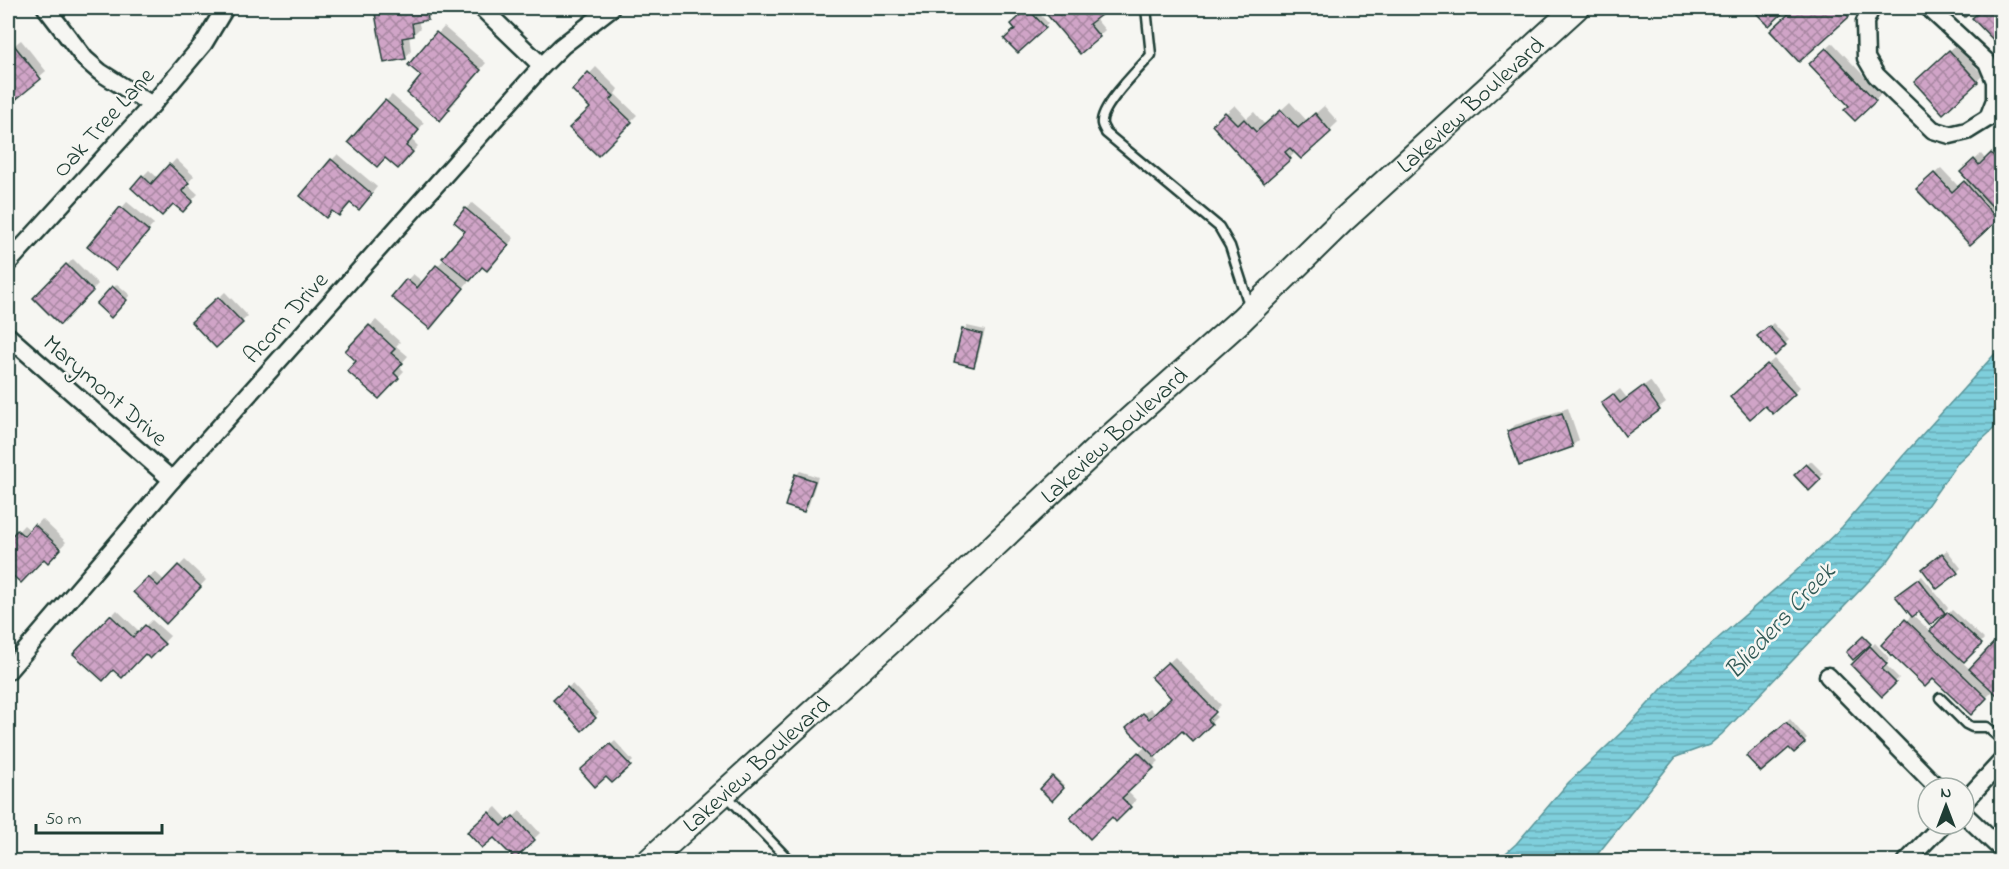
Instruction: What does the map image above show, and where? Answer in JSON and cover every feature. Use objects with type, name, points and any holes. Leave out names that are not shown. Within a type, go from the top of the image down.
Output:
[{"type":"street","points":[[46,8],[85,59],[100,72],[152,105]]},
{"type":"street","name":"Oak Tree Lane","points":[[8,263],[152,105],[204,43],[225,8]]},
{"type":"street","points":[[482,8],[542,66]]},
{"type":"street","name":"Acorn Drive","points":[[8,670],[172,480],[542,66],[562,46],[611,8]]},
{"type":"street","name":"Lakeview Boulevard","points":[[648,861],[958,580],[1100,446],[1251,311],[1341,222],[1576,8]]},
{"type":"street","points":[[1871,8],[1866,22],[1865,42],[1866,58],[1871,67],[1876,75],[1933,130],[1950,135],[1966,131],[1988,118],[1995,100],[1995,81],[1987,62],[1929,8]]},
{"type":"street","name":"Marymont Drive","points":[[8,336],[172,480]]},
{"type":"street","points":[[1828,676],[1926,776]]},
{"type":"street","points":[[1976,789],[2001,761]]},
{"type":"street","points":[[1976,826],[2001,850]]},
{"type":"street","points":[[1906,861],[1931,836]]},
{"type":"lane","points":[[1146,8],[1151,55],[1115,96],[1103,116],[1102,125],[1106,133],[1219,227],[1230,246],[1251,311]]},
{"type":"lane","points":[[1940,698],[1966,724],[1972,727],[1987,728],[2001,740]]},
{"type":"lane","points":[[724,792],[791,861]]},
{"type":"water","name":"Blieders Creek","points":[[2001,347],[2001,422],[1958,462],[1888,561],[1722,734],[1709,745],[1676,757],[1592,861],[1497,861],[1516,844],[1568,783],[1624,730],[1671,679],[1796,571],[1842,527]]},
{"type":"building","points":[[374,8],[426,8],[428,20],[412,23],[414,36],[402,38],[406,59],[384,63]]},
{"type":"building","points":[[1045,8],[1095,8],[1101,15],[1089,24],[1100,37],[1080,54],[1043,10]]},
{"type":"building","points":[[1751,8],[1788,8],[1769,26]]},
{"type":"building","points":[[1795,8],[1840,8],[1849,17],[1799,62],[1770,31]]},
{"type":"building","points":[[1956,8],[1976,8],[1965,17]]},
{"type":"building","points":[[1984,8],[1999,8],[2002,11],[2002,49],[1972,18]]},
{"type":"building","points":[[1028,9],[1046,28],[1018,53],[1004,39],[1015,29],[1011,24]]},
{"type":"building","points":[[436,32],[481,70],[448,108],[450,109],[440,121],[407,93],[421,76],[408,65]]},
{"type":"building","points":[[14,45],[41,79],[14,101],[8,93],[8,49]]},
{"type":"building","points":[[1826,48],[1876,101],[1855,121],[1844,110],[1849,106],[1809,64]]},
{"type":"building","points":[[1949,50],[1978,82],[1943,114],[1914,82]]},
{"type":"building","points":[[588,72],[614,96],[610,101],[632,122],[598,156],[569,128],[590,108],[572,90]]},
{"type":"building","points":[[385,100],[419,130],[406,146],[413,152],[398,169],[385,158],[377,167],[348,142]]},
{"type":"building","points":[[1281,110],[1298,128],[1315,113],[1331,132],[1301,159],[1290,148],[1285,152],[1291,159],[1264,183],[1212,125],[1225,112],[1238,125],[1244,119],[1256,132]]},
{"type":"building","points":[[1991,153],[2002,164],[2002,217],[1960,172],[1974,159],[1979,165]]},
{"type":"building","points":[[331,159],[372,194],[359,210],[350,203],[339,216],[332,211],[326,218],[300,196]]},
{"type":"building","points":[[169,164],[189,183],[182,191],[193,201],[183,212],[173,204],[162,216],[131,188],[142,175],[151,184]]},
{"type":"building","points":[[1934,173],[1952,192],[1964,181],[1998,220],[1970,245],[1916,189]]},
{"type":"building","points":[[120,207],[149,231],[116,270],[87,247]]},
{"type":"building","points":[[465,208],[509,245],[487,271],[482,267],[470,281],[442,258],[465,231],[454,222]]},
{"type":"building","points":[[66,264],[93,291],[60,325],[33,298]]},
{"type":"building","points":[[436,265],[464,288],[430,329],[391,297],[406,279],[417,288]]},
{"type":"building","points":[[112,286],[127,300],[111,318],[96,304]]},
{"type":"building","points":[[218,297],[243,323],[216,348],[191,322]]},
{"type":"building","points":[[369,325],[395,349],[391,353],[403,363],[394,373],[399,378],[379,399],[347,371],[356,361],[345,351]]},
{"type":"building","points":[[1769,326],[1786,345],[1775,356],[1757,336]]},
{"type":"building","points":[[962,329],[982,334],[974,367],[954,362]]},
{"type":"building","points":[[1767,364],[1795,394],[1773,414],[1765,406],[1750,419],[1730,397]]},
{"type":"building","points":[[1643,386],[1660,410],[1625,436],[1601,403],[1613,394],[1620,403]]},
{"type":"building","points":[[1562,413],[1573,447],[1519,466],[1507,431]]},
{"type":"building","points":[[1806,464],[1821,479],[1809,491],[1794,475]]},
{"type":"building","points":[[795,474],[815,481],[804,512],[785,506]]},
{"type":"building","points":[[34,524],[61,549],[48,563],[44,559],[21,583],[8,571],[8,540],[17,530],[24,536]]},
{"type":"building","points":[[1942,553],[1958,573],[1937,589],[1922,569]]},
{"type":"building","points":[[178,565],[201,587],[166,624],[133,592],[148,577],[158,586]]},
{"type":"building","points":[[1918,579],[1945,613],[1930,625],[1919,612],[1912,617],[1895,596]]},
{"type":"building","points":[[1947,612],[1982,644],[1964,662],[1930,631]]},
{"type":"building","points":[[110,615],[133,637],[145,625],[165,644],[150,659],[145,654],[122,678],[113,670],[103,681],[73,654]]},
{"type":"building","points":[[1905,619],[1987,698],[1971,715],[1933,679],[1925,687],[1881,645]]},
{"type":"building","points":[[2002,634],[2002,692],[1998,696],[1969,669]]},
{"type":"building","points":[[1863,636],[1871,644],[1853,660],[1846,652]]},
{"type":"building","points":[[1870,646],[1887,664],[1882,669],[1896,683],[1882,697],[1851,665]]},
{"type":"building","points":[[1168,662],[1216,712],[1208,720],[1212,724],[1193,742],[1182,731],[1155,757],[1126,728],[1143,713],[1149,719],[1171,698],[1151,677]]},
{"type":"building","points":[[567,687],[596,718],[582,731],[553,700]]},
{"type":"building","points":[[1786,722],[1805,743],[1794,753],[1789,748],[1761,772],[1746,756]]},
{"type":"building","points":[[610,744],[631,766],[612,783],[606,777],[595,787],[580,770]]},
{"type":"building","points":[[1138,752],[1154,768],[1122,798],[1131,807],[1116,822],[1112,817],[1090,839],[1070,818]]},
{"type":"building","points":[[1052,776],[1064,788],[1052,801],[1040,789]]},
{"type":"building","points":[[489,812],[502,826],[513,816],[535,840],[515,859],[494,838],[482,848],[467,832]]}]
